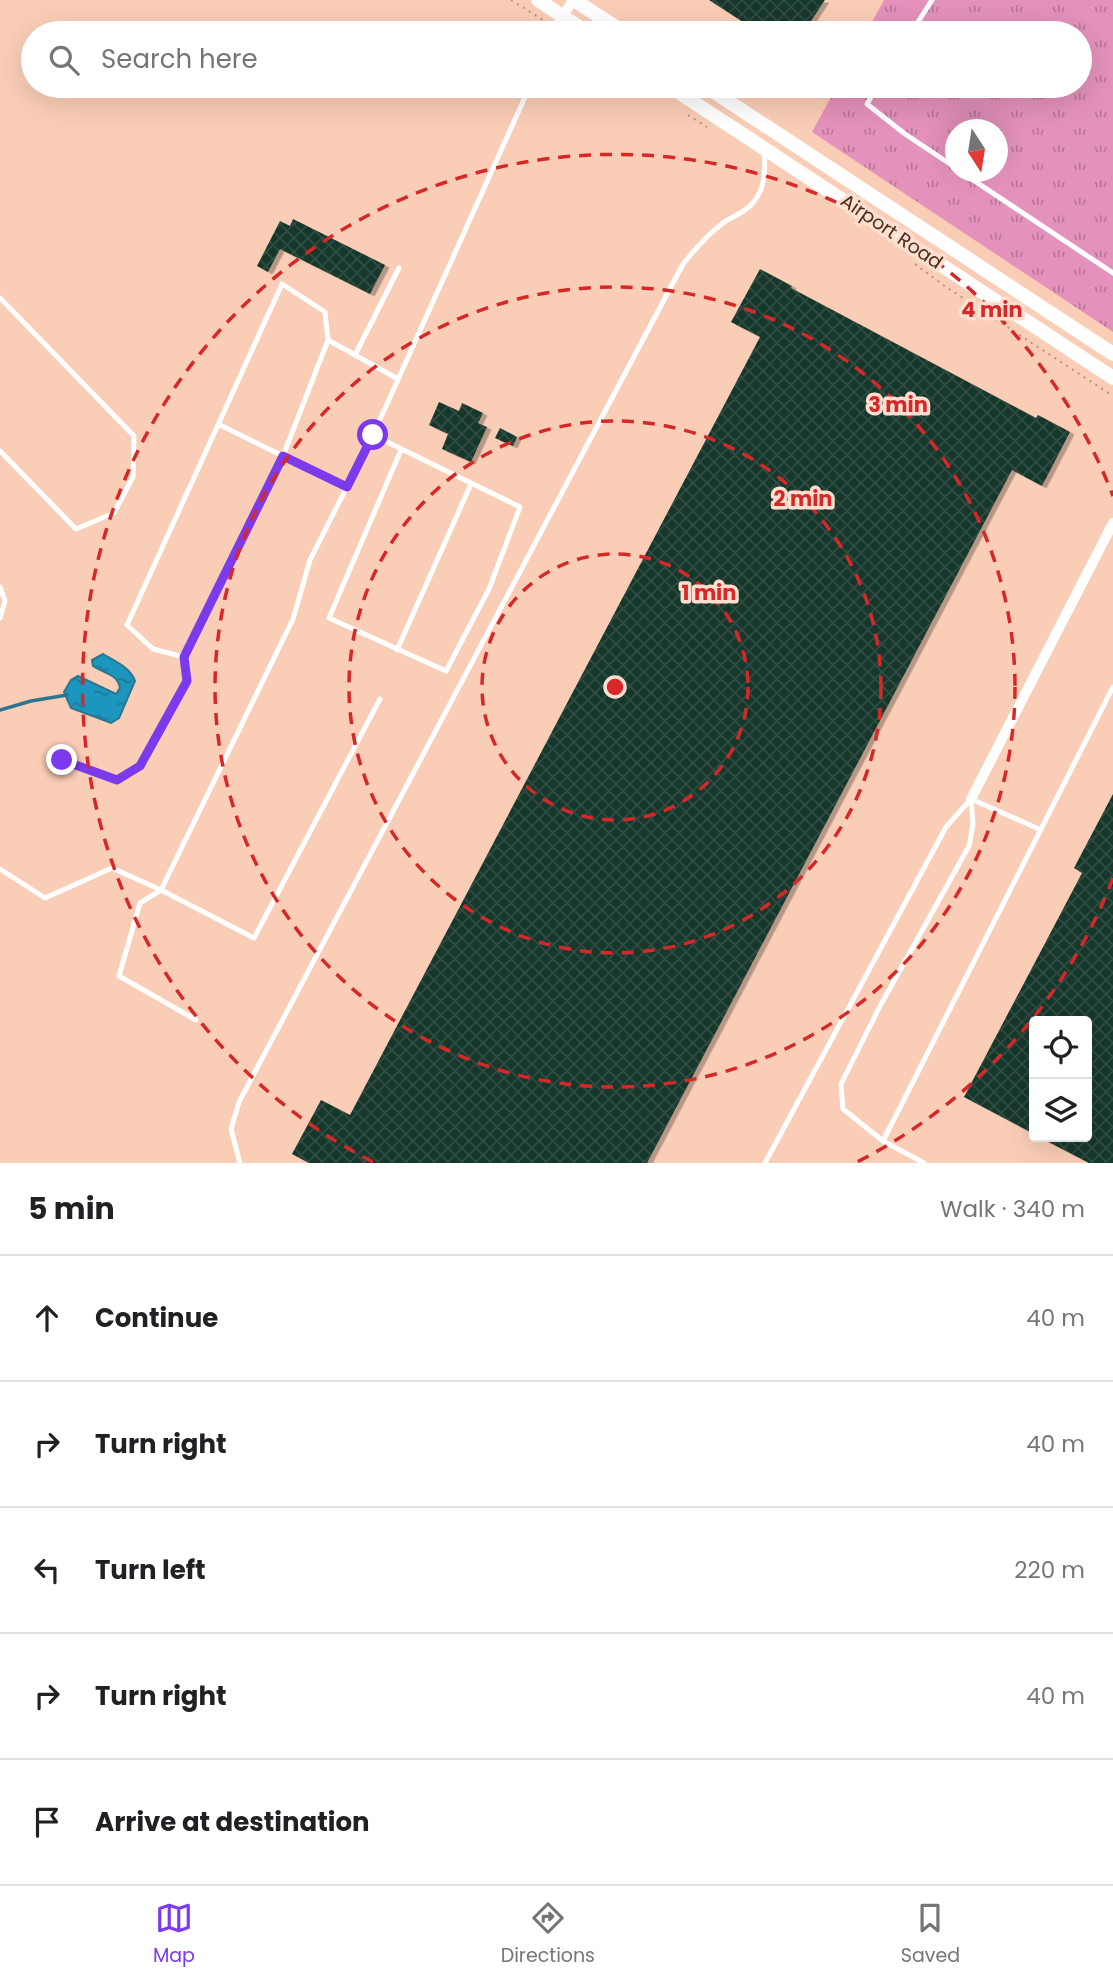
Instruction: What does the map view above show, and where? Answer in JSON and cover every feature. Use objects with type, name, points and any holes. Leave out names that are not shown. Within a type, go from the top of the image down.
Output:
[{"type":"main road","points":[[538,0],[564,14],[586,21]]},
{"type":"main road","name":"Airport Road","points":[[687,98],[1113,379]]},
{"type":"main road","name":"Airport Road","points":[[723,98],[1113,354]]},
{"type":"street","points":[[971,799],[1113,523]]},
{"type":"lane","points":[[919,21],[932,0]]},
{"type":"lane","points":[[196,1020],[119,976],[140,904],[160,890],[293,619],[310,560],[373,435],[525,98]]},
{"type":"lane","points":[[871,98],[867,104],[905,134],[945,160]]},
{"type":"lane","points":[[240,1163],[231,1129],[239,1102],[677,276],[701,242],[722,224],[751,206],[764,181],[766,169],[763,147]]},
{"type":"lane","points":[[976,182],[1113,272]]},
{"type":"lane","points":[[355,355],[399,268]]},
{"type":"lane","points":[[62,760],[117,780],[140,766],[187,681],[184,657],[283,456],[328,340],[325,312],[282,284],[127,625],[153,649],[184,657]]},
{"type":"lane","points":[[0,298],[134,436],[133,477],[114,513],[76,529],[0,452]]},
{"type":"lane","points":[[328,340],[398,379]]},
{"type":"lane","points":[[218,424],[347,487]]},
{"type":"lane","points":[[373,435],[520,507],[489,589],[446,671],[328,618],[401,450]]},
{"type":"lane","points":[[397,649],[471,484]]},
{"type":"lane","points":[[0,587],[5,601],[0,618]]},
{"type":"lane","points":[[883,1141],[1113,687]]},
{"type":"lane","points":[[0,869],[45,898],[112,868],[254,938],[380,699]]},
{"type":"lane","points":[[971,799],[1040,829]]},
{"type":"lane","points":[[924,1163],[883,1141],[843,1109],[841,1084],[879,1008],[970,846],[973,824],[971,799]]},
{"type":"lane","points":[[765,1163],[946,827],[971,799]]},
{"type":"path","points":[[511,0],[564,14]]},
{"type":"green space","points":[[884,0],[1113,0],[1113,332],[812,132],[830,98],[1092,98],[1092,21],[873,21]]},
{"type":"water","points":[[103,654],[126,668],[135,681],[119,718],[111,723],[71,708],[64,692],[71,680],[78,676],[116,694],[120,688],[116,679],[93,666],[92,660]]},
{"type":"building","points":[[709,0],[825,0],[811,21],[741,21]]},
{"type":"building","points":[[293,219],[385,265],[370,294],[280,249],[268,272],[257,266],[280,221],[290,226]]},
{"type":"building","points":[[760,269],[1036,418],[1038,415],[1070,432],[1042,486],[1012,470],[647,1163],[309,1163],[292,1154],[321,1100],[350,1115],[760,337],[731,322]]},
{"type":"building","points":[[439,402],[459,411],[462,403],[483,413],[478,423],[487,427],[471,462],[442,449],[448,434],[429,425]]},
{"type":"building","points":[[500,428],[517,437],[513,446],[495,438]]},
{"type":"building","points":[[1113,794],[1113,1163],[1089,1163],[1049,1142],[1092,1142],[1092,1016],[1029,1016],[1029,1131],[964,1097],[1082,873],[1074,868]]},
{"type":"waterway","points":[[0,710],[67,695]]},
{"type":"route","points":[[62,760],[117,780],[140,766],[187,681],[184,657],[283,456],[347,487],[373,435]]}]
